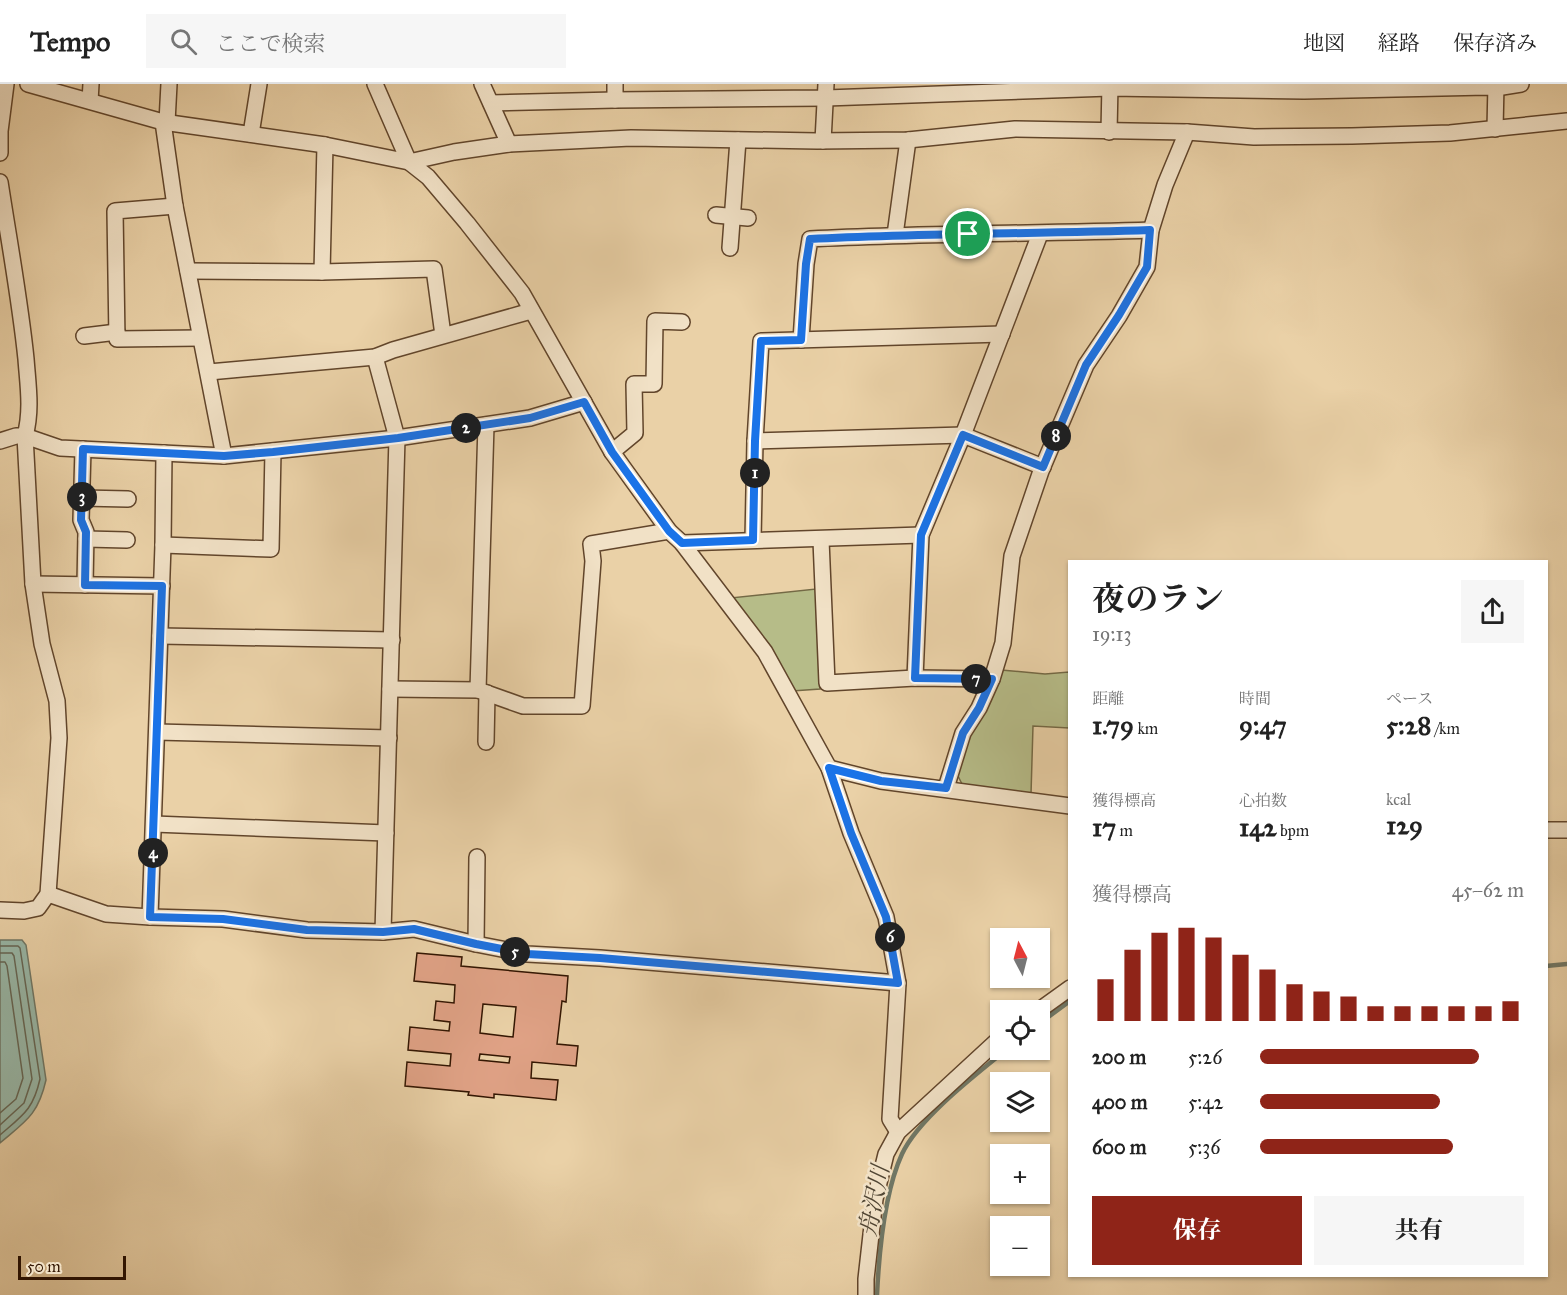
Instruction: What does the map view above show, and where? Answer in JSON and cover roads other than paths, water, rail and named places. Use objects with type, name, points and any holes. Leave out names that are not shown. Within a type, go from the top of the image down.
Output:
[{"type":"street","points":[[0,153],[0,131],[6,84]]},
{"type":"street","points":[[28,84],[165,122],[325,145],[409,162],[454,152],[509,144],[631,138],[908,140],[1015,129],[1187,132],[1254,137],[1450,133],[1567,122]]},
{"type":"street","points":[[90,101],[91,84]]},
{"type":"street","points":[[169,84],[165,122],[175,206],[224,456]]},
{"type":"street","points":[[251,134],[259,84]]},
{"type":"street","points":[[375,84],[409,162],[428,177],[522,293],[612,452],[669,531],[682,543],[765,652],[829,768],[851,833],[886,917],[898,983],[890,1119],[898,1132]]},
{"type":"street","points":[[482,84],[509,144]]},
{"type":"street","points":[[615,84],[615,100]]},
{"type":"street","points":[[490,103],[615,100],[709,91],[1110,86],[1486,87],[1521,84]]},
{"type":"street","points":[[1109,132],[1110,86]]},
{"type":"street","points":[[1495,129],[1496,86]]},
{"type":"street","points":[[823,141],[826,91]]},
{"type":"street","points":[[946,788],[963,733],[979,708],[992,679],[1003,643],[1012,556],[1043,467],[1086,365],[1147,267],[1150,230],[1165,185],[1187,132]]},
{"type":"street","points":[[730,248],[724,216],[738,140]]},
{"type":"street","points":[[895,235],[908,140]]},
{"type":"street","points":[[322,272],[325,145]]},
{"type":"street","points":[[0,182],[23,323],[30,399],[30,418],[25,436],[33,584],[42,644],[57,701],[59,738],[48,894],[38,908],[24,911],[0,910]]},
{"type":"street","points":[[175,206],[115,212],[117,339],[200,338]]},
{"type":"street","points":[[724,216],[748,218]]},
{"type":"street","points":[[801,340],[810,239],[1150,230]]},
{"type":"street","points":[[915,678],[921,535],[963,435],[1040,234]]},
{"type":"street","points":[[188,271],[322,272],[434,269],[443,335]]},
{"type":"street","points":[[208,372],[375,357],[443,335],[531,311]]},
{"type":"street","points":[[612,452],[635,433],[634,384],[654,384],[656,321],[682,322]]},
{"type":"street","points":[[84,336],[117,333]]},
{"type":"street","points":[[753,540],[755,441],[761,341],[1002,334]]},
{"type":"street","points":[[375,357],[398,438],[383,932]]},
{"type":"street","points":[[0,441],[25,436],[60,448],[224,456],[398,438],[486,425],[530,418],[584,402]]},
{"type":"street","points":[[486,425],[482,691],[486,742]]},
{"type":"street","points":[[755,441],[963,435],[1043,467]]},
{"type":"street","points":[[83,449],[81,520],[86,532],[85,585]]},
{"type":"street","points":[[163,546],[271,549],[273,452]]},
{"type":"street","points":[[150,917],[162,586],[164,453]]},
{"type":"street","points":[[82,498],[128,499]]},
{"type":"street","points":[[390,689],[482,691],[523,706],[582,706],[593,561],[591,544],[669,531]]},
{"type":"street","points":[[682,543],[921,535]]},
{"type":"street","points":[[86,539],[127,540]]},
{"type":"street","points":[[821,540],[827,683],[915,678],[992,679]]},
{"type":"street","points":[[33,584],[162,586]]},
{"type":"street","points":[[160,636],[392,640]]},
{"type":"street","points":[[157,732],[389,738]]},
{"type":"street","points":[[829,768],[881,781],[1068,806]]},
{"type":"street","points":[[154,824],[386,833]]},
{"type":"street","points":[[1548,830],[1567,830]]},
{"type":"street","points":[[476,944],[477,857]]},
{"type":"street","points":[[48,894],[106,914],[223,919],[307,930],[383,932],[414,929],[527,954],[898,983]]},
{"type":"street","points":[[1050,1002],[1068,989]]},
{"type":"street","points":[[866,1295],[875,1199],[886,1154],[898,1132],[990,1047]]},
{"type":"water","points":[[0,940],[22,940],[26,945],[46,1080],[35,1110],[24,1123],[0,1143]]},
{"type":"waterway","name":"舟沢川","points":[[1548,966],[1567,964]]},
{"type":"waterway","name":"舟沢川","points":[[1050,1016],[1068,1002]]},
{"type":"waterway","name":"舟沢川","points":[[877,1295],[881,1242],[887,1205],[902,1154],[921,1126],[934,1112],[994,1060]]}]
